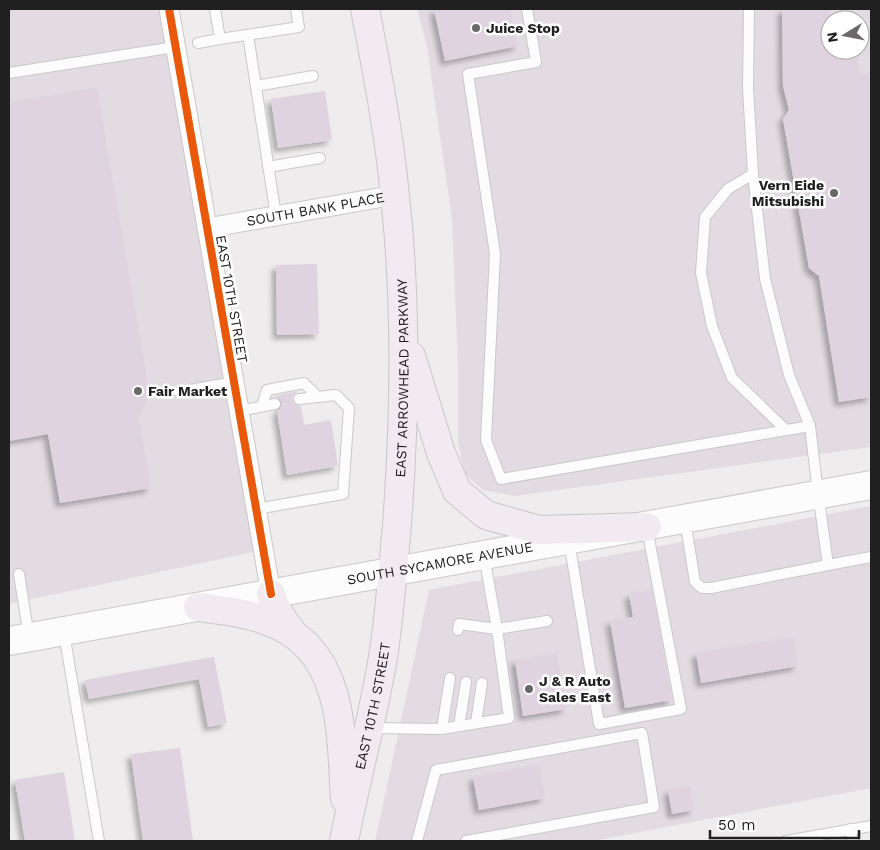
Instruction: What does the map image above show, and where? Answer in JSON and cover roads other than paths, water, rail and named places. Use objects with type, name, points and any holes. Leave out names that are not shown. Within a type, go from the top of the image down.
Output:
[{"type":"main road","name":"EAST ARROWHEAD PARKWAY","points":[[365,9],[395,195],[403,329],[404,365],[400,484],[393,572]]},
{"type":"main road","points":[[403,329],[441,453],[457,491],[486,515],[539,530],[647,526]]},
{"type":"main road","name":"SOUTH SYCAMORE AVENUE","points":[[19,639],[484,556],[818,493],[871,485]]},
{"type":"main road","name":"EAST 10TH STREET","points":[[345,835],[370,728],[384,650],[393,572]]},
{"type":"main road","points":[[270,594],[281,618],[315,656],[332,688],[340,732],[345,835]]},
{"type":"main road","points":[[198,607],[244,614],[293,633]]},
{"type":"street","name":"EAST 10TH STREET","points":[[169,9],[270,594]]},
{"type":"street","name":"SOUTH BANK PLACE","points":[[207,228],[395,195]]},
{"type":"lane","points":[[215,9],[220,40]]},
{"type":"lane","points":[[198,43],[299,26],[296,9]]},
{"type":"lane","points":[[527,9],[536,62],[468,74],[495,254],[486,440],[501,479],[810,426]]},
{"type":"lane","points":[[749,9],[747,22],[748,88],[753,174],[765,279],[789,375],[810,426],[828,565]]},
{"type":"lane","points":[[248,35],[276,216]]},
{"type":"lane","points":[[9,73],[175,47]]},
{"type":"lane","points":[[256,86],[313,76]]},
{"type":"lane","points":[[268,167],[320,158]]},
{"type":"lane","points":[[753,174],[728,188],[705,217],[701,273],[712,326],[732,378],[786,430]]},
{"type":"lane","points":[[179,392],[234,382]]},
{"type":"lane","points":[[262,406],[267,390],[304,383],[318,397]]},
{"type":"lane","points":[[256,509],[343,494],[348,408],[336,395],[299,399]]},
{"type":"lane","points":[[239,411],[276,404]]},
{"type":"lane","points":[[684,519],[696,582],[702,588],[711,588],[871,557]]},
{"type":"lane","points":[[569,540],[599,724],[681,709],[647,526]]},
{"type":"lane","points":[[370,728],[442,729],[509,718],[496,659],[484,556]]},
{"type":"lane","points":[[19,574],[19,639]]},
{"type":"lane","points":[[458,630],[459,624],[474,629],[492,631],[546,621]]},
{"type":"lane","points":[[64,632],[99,841]]},
{"type":"lane","points":[[442,729],[450,678]]},
{"type":"lane","points":[[459,726],[466,682]]},
{"type":"lane","points":[[476,723],[482,683]]},
{"type":"lane","points":[[417,841],[436,770],[642,733],[654,807],[466,841]]},
{"type":"lane","points":[[786,841],[871,826]]},
{"type":"lane","points":[[850,829],[853,841]]},
{"type":"place","name":"Juice Stop","points":[[476,28]]},
{"type":"place","name":"Vern Eide Mitsubishi","points":[[834,193]]},
{"type":"place","name":"Fair Market","points":[[138,391]]},
{"type":"place","name":"J & R Auto Sales East","points":[[529,689]]}]
